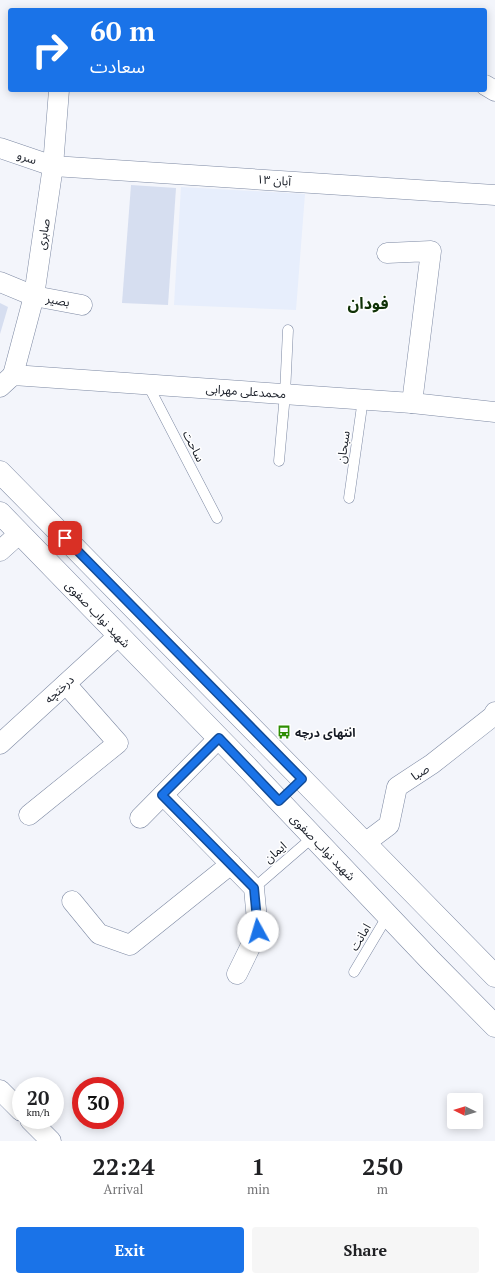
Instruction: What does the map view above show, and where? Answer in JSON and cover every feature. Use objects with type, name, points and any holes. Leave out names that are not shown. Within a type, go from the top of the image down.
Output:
[{"type":"main road","points":[[0,472],[495,976]]},
{"type":"main road","name":"شهید نواب صفوی","points":[[0,513],[219,738],[495,1026]]},
{"type":"main road","points":[[279,801],[302,779]]},
{"type":"street","name":"صابری","points":[[7,381],[34,296],[53,166],[59,92]]},
{"type":"street","name":"سرو","points":[[0,148],[53,166]]},
{"type":"street","name":"۱۳ آبان","points":[[53,166],[495,195]]},
{"type":"street","points":[[387,253],[431,251],[412,403]]},
{"type":"street","name":"بصیر","points":[[0,282],[34,296],[82,304]]},
{"type":"street","name":"محمدعلی مهرابی","points":[[7,381],[148,385],[412,403],[495,412]]},
{"type":"street","points":[[0,550],[20,533]]},
{"type":"street","name":"درختچه","points":[[0,744],[119,635]]},
{"type":"street","points":[[29,815],[118,744],[66,684]]},
{"type":"street","name":"صبا","points":[[365,843],[389,824],[397,787],[432,764],[493,716],[495,712]]},
{"type":"street","points":[[140,818],[219,738]]},
{"type":"street","points":[[162,795],[254,888],[258,931],[237,974]]},
{"type":"street","points":[[72,901],[99,934],[130,945],[231,864]]},
{"type":"street","points":[[0,1090],[12,1102]]},
{"type":"street","points":[[39,1129],[51,1141]]},
{"type":"lane","points":[[279,461],[285,394],[288,330]]},
{"type":"lane","name":"ساحت","points":[[148,385],[217,518]]},
{"type":"lane","name":"سبحان","points":[[349,498],[363,400]]},
{"type":"lane","name":"ایمان","points":[[254,888],[313,837]]},
{"type":"lane","name":"امانت","points":[[354,972],[388,915]]},
{"type":"shaded area","points":[[181,187],[305,194],[296,310],[174,305]]},
{"type":"building","points":[[131,185],[176,188],[168,305],[122,303]]},
{"type":"building","points":[[0,303],[8,307],[0,334]]},
{"type":"place","name":"انتهای درچه","points":[[284,732]]},
{"type":"district","name":"فودان","points":[[368,303]]},
{"type":"route","points":[[65,538],[302,779],[279,801],[219,738],[162,795],[254,888],[258,931]]}]
